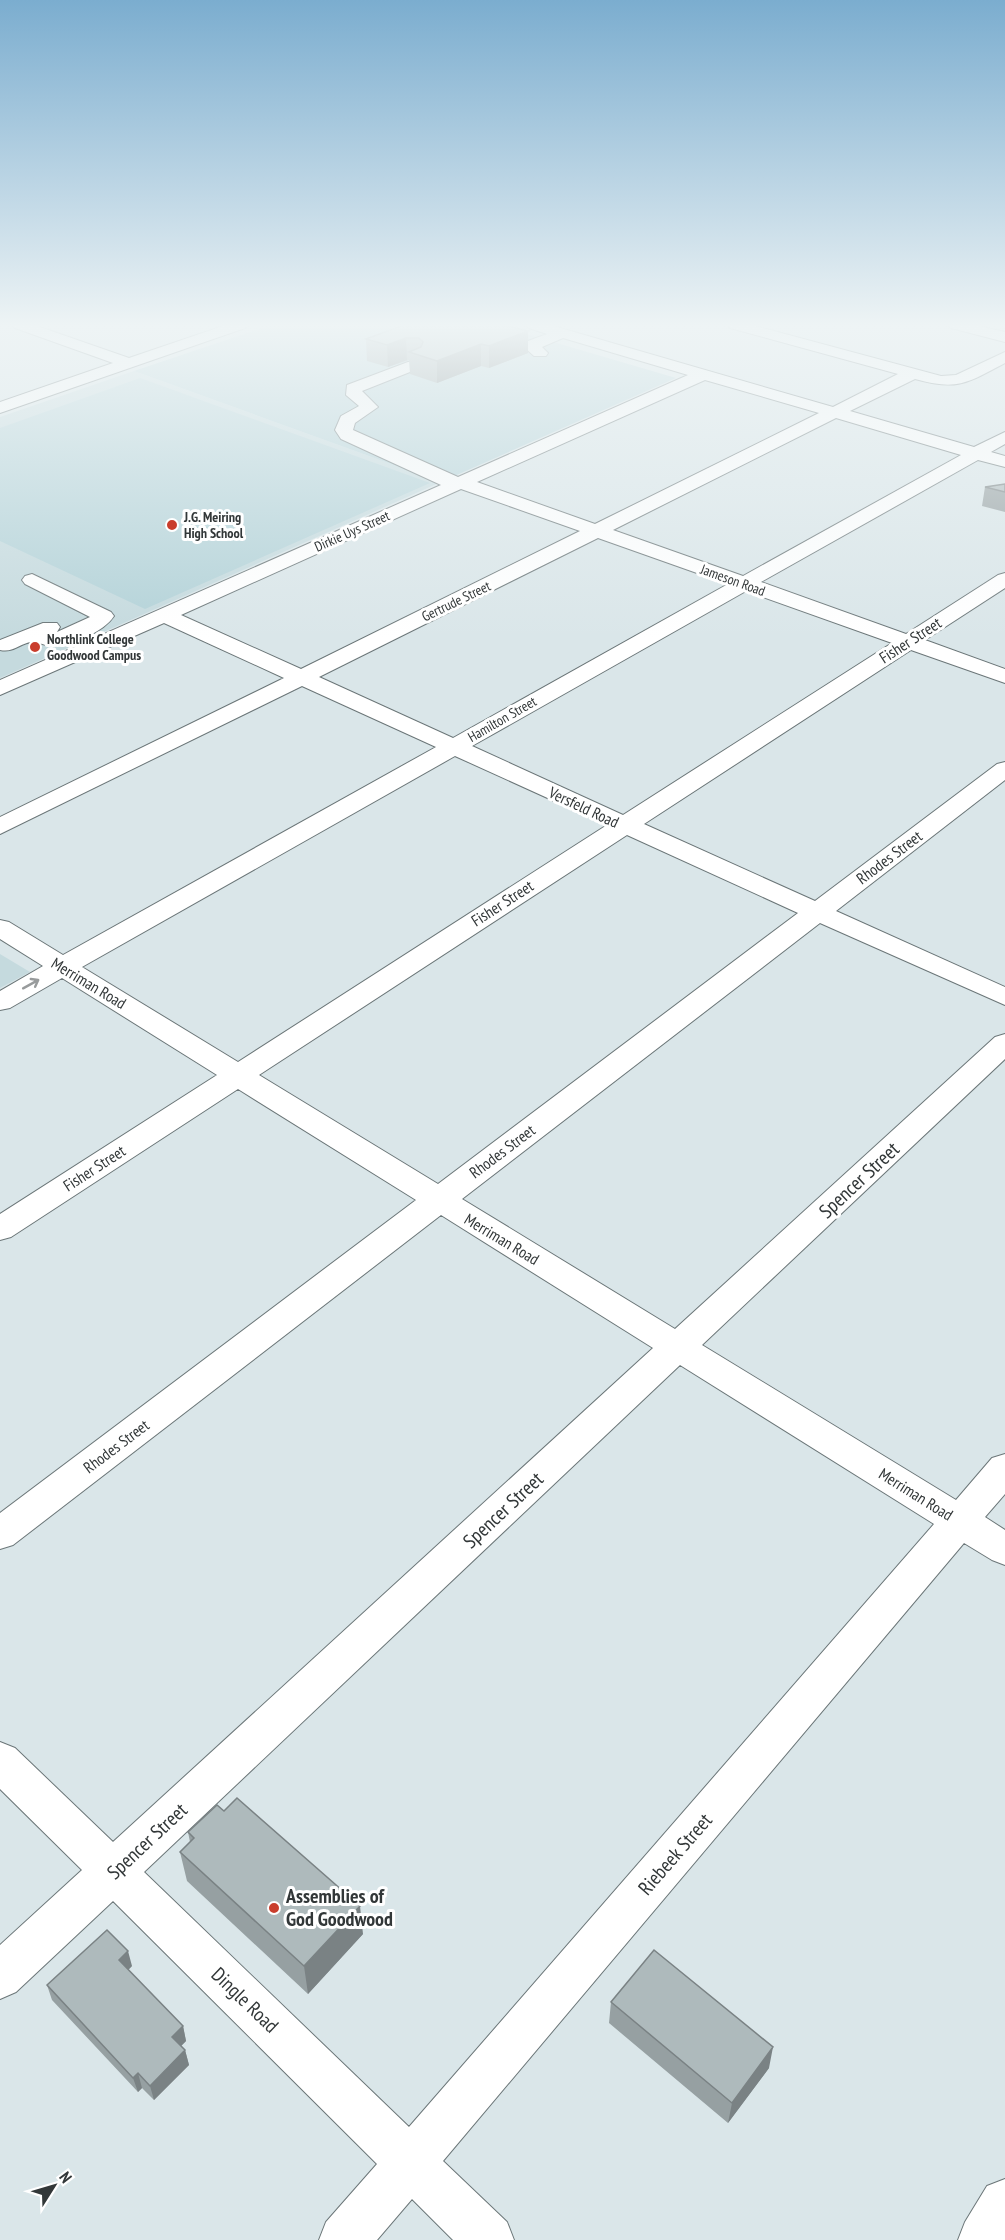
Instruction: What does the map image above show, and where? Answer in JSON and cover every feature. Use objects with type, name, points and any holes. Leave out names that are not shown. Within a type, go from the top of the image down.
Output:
[{"type":"street","name":"Jameson Road","points":[[344,430],[354,440],[364,445],[448,481],[462,483],[1005,676]]},
{"type":"street","name":"Dirkie Uys Street","points":[[0,688],[582,430]]},
{"type":"street","name":"Gertrude Street","points":[[0,827],[801,430]]},
{"type":"street","points":[[891,430],[1005,462]]},
{"type":"street","name":"Hamilton Street","points":[[0,1002],[1005,437]]},
{"type":"street","name":"Fisher Street","points":[[0,1229],[1005,579]]},
{"type":"street","points":[[4,643],[32,635],[45,641],[56,640],[104,618],[103,614],[32,580]]},
{"type":"street","name":"Versfeld Road","points":[[164,615],[1005,997]]},
{"type":"street","points":[[4,643],[51,665]]},
{"type":"street","name":"Rhodes Street","points":[[0,1534],[1005,770]]},
{"type":"street","name":"Merriman Road","points":[[0,928],[1005,1549]]},
{"type":"street","name":"Spencer Street","points":[[0,1976],[1005,1043]]},
{"type":"street","name":"Riebeek Street","points":[[344,2240],[1005,1468]]},
{"type":"street","name":"Dingle Road","points":[[0,1761],[489,2240]]},
{"type":"street","points":[[982,2240],[1005,2204]]},
{"type":"shaded area","name":"J.G. Meiring High School","points":[[0,430],[296,430],[441,482],[0,678]]},
{"type":"shaded area","name":"J.G. Meiring High School","points":[[0,430],[282,430],[430,483],[145,609],[0,541]]},
{"type":"shaded area","points":[[296,430],[560,430],[441,482]]},
{"type":"shaded area","points":[[0,954],[30,972],[0,988]]},
{"type":"building","points":[[1005,484],[1005,492],[985,487]]},
{"type":"building","name":"Assemblies of God Goodwood","points":[[237,1798],[360,1906],[304,1966],[180,1852],[194,1838],[188,1832],[217,1805],[224,1811]]},
{"type":"building","points":[[107,1930],[128,1951],[119,1960],[183,2026],[172,2037],[185,2050],[150,2086],[138,2073],[133,2078],[47,1985]]},
{"type":"building","points":[[654,1950],[773,2047],[732,2103],[611,2002]]},
{"type":"place","name":"J.G. Meiring High School","points":[[172,525]]},
{"type":"place","name":"Northlink College Goodwood Campus","points":[[35,647]]},
{"type":"place","name":"Assemblies of God Goodwood","points":[[274,1908]]}]
